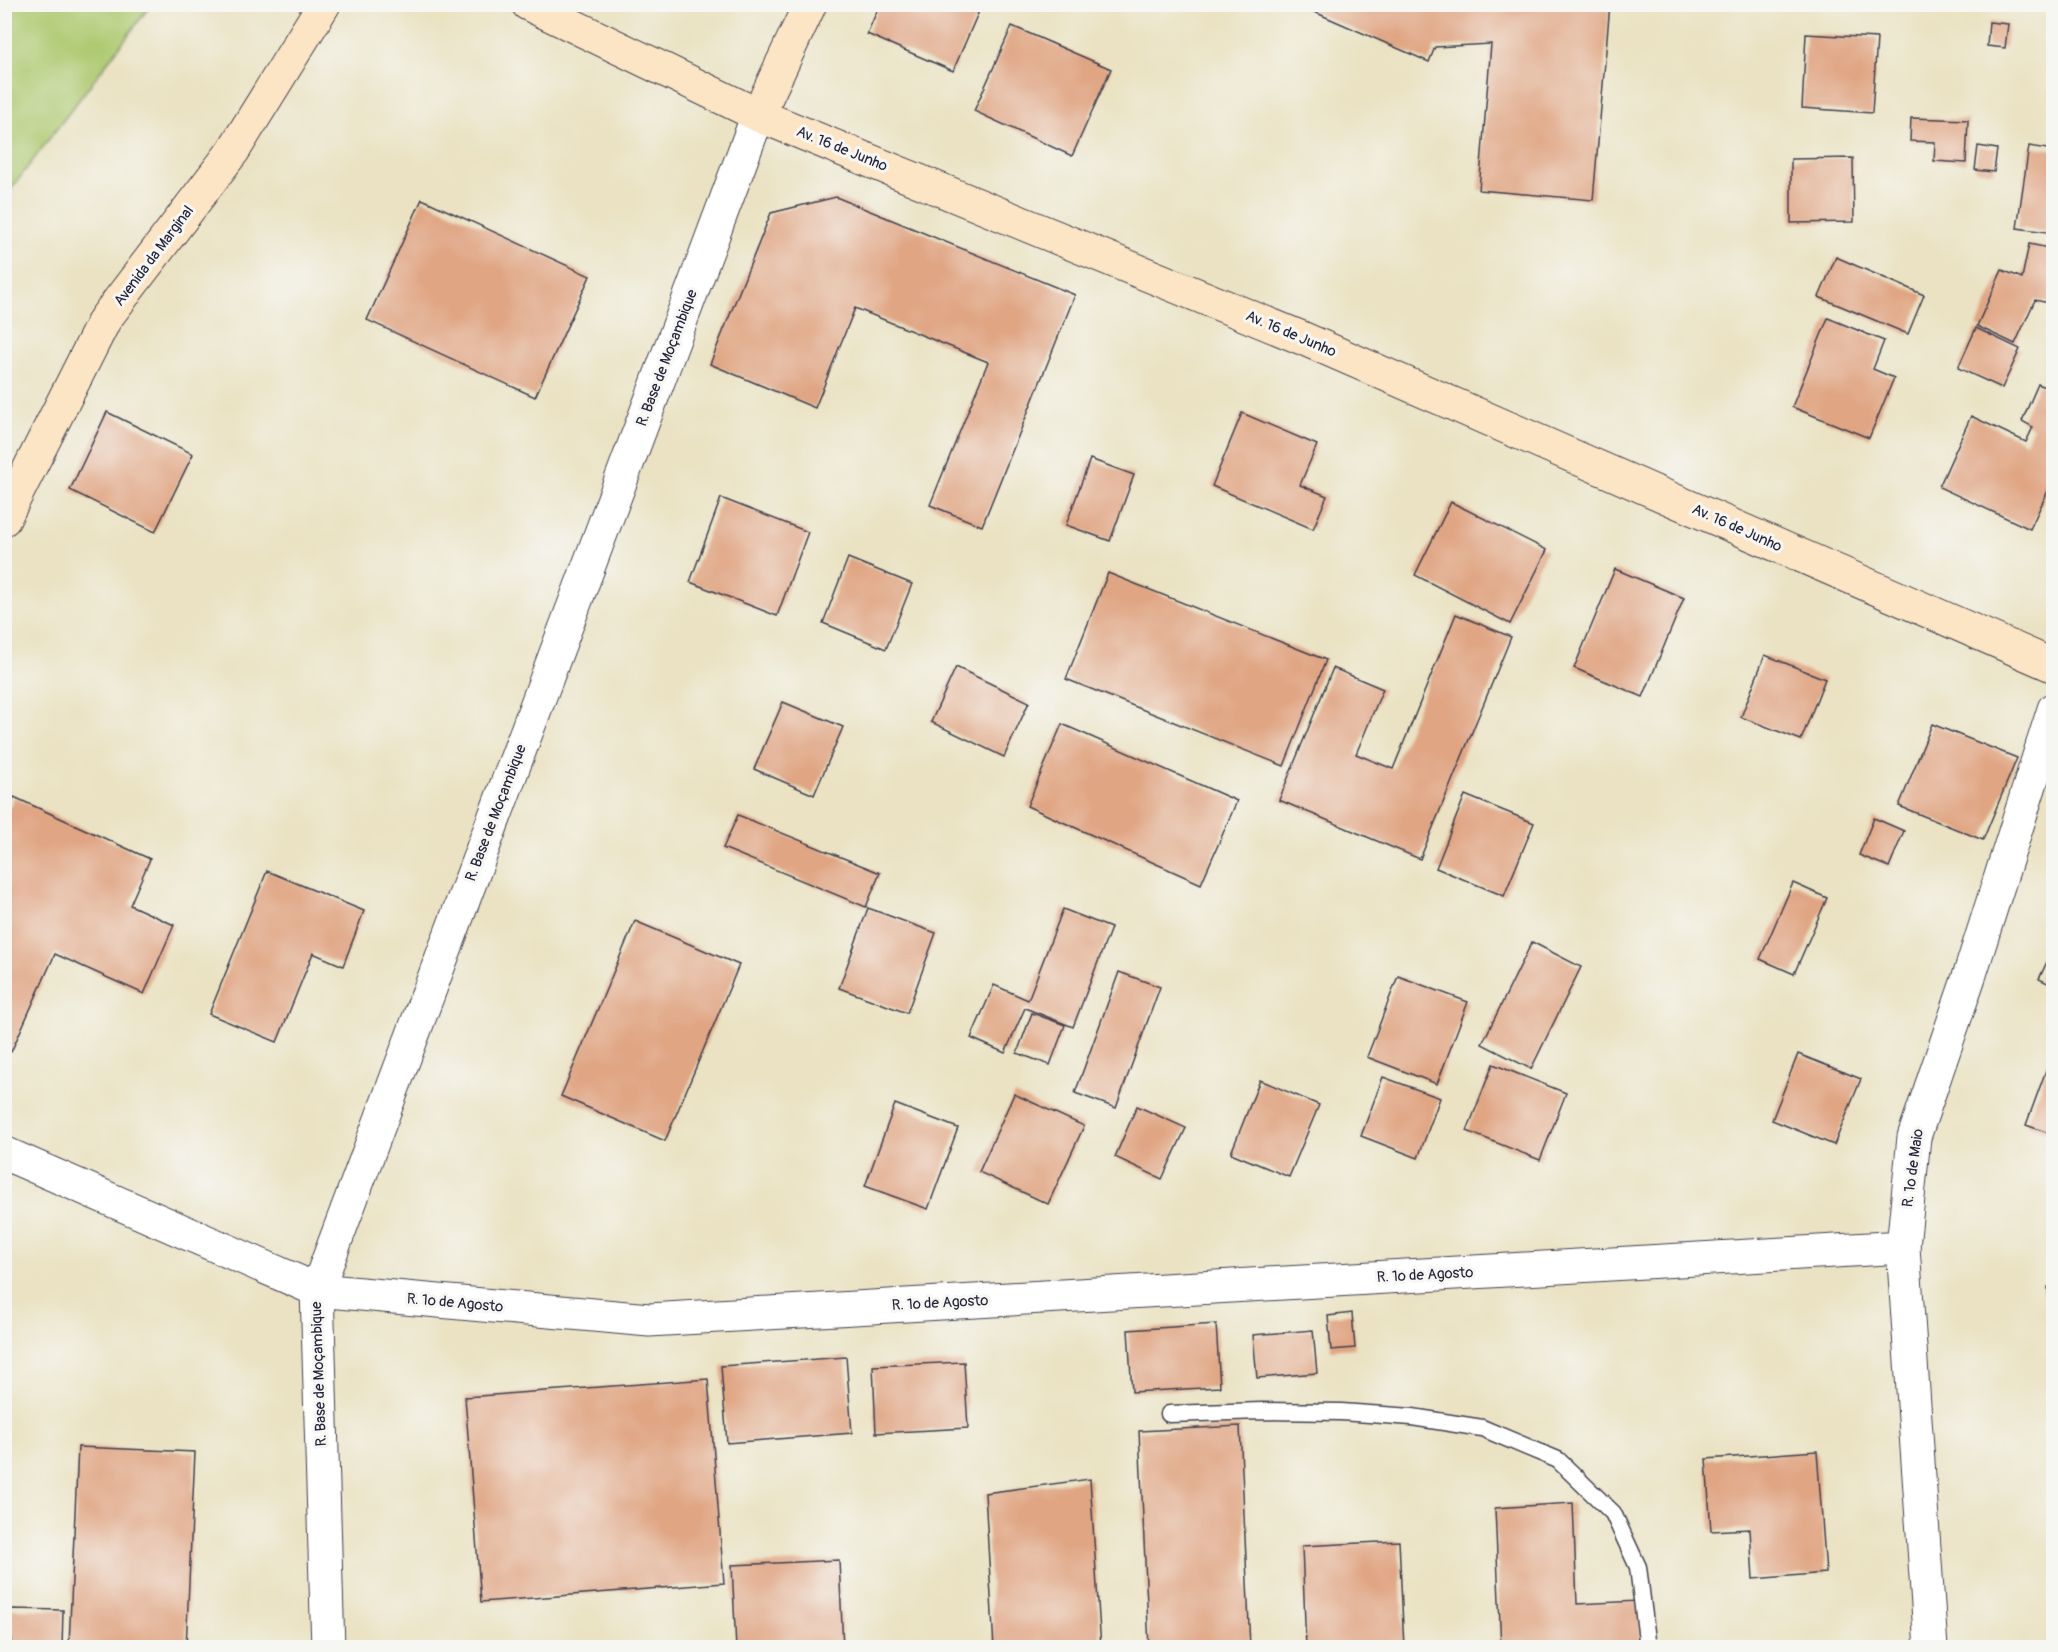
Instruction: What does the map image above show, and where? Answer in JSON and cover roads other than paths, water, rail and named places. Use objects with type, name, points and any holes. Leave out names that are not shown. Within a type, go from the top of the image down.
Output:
[{"type":"street","name":"Avenida da Marginal","points":[[4,519],[105,319],[233,151],[324,4]]},
{"type":"street","name":"Av. 16 de Junho","points":[[528,4],[758,115],[1313,343],[2054,666]]},
{"type":"street","name":"R. Base de Moçambique","points":[[328,1647],[317,1290],[758,115],[810,4]]},
{"type":"street","name":"R. 1º de Maio","points":[[1931,1647],[1903,1247],[1914,1137],[1970,974],[2054,709]]},
{"type":"street","name":"R. 1º de Agosto","points":[[4,1153],[317,1290],[649,1320],[1903,1247]]},
{"type":"lane","points":[[1169,1414],[1263,1411],[1341,1412],[1412,1417],[1482,1428],[1558,1460],[1613,1513],[1638,1567],[1648,1647]]}]
